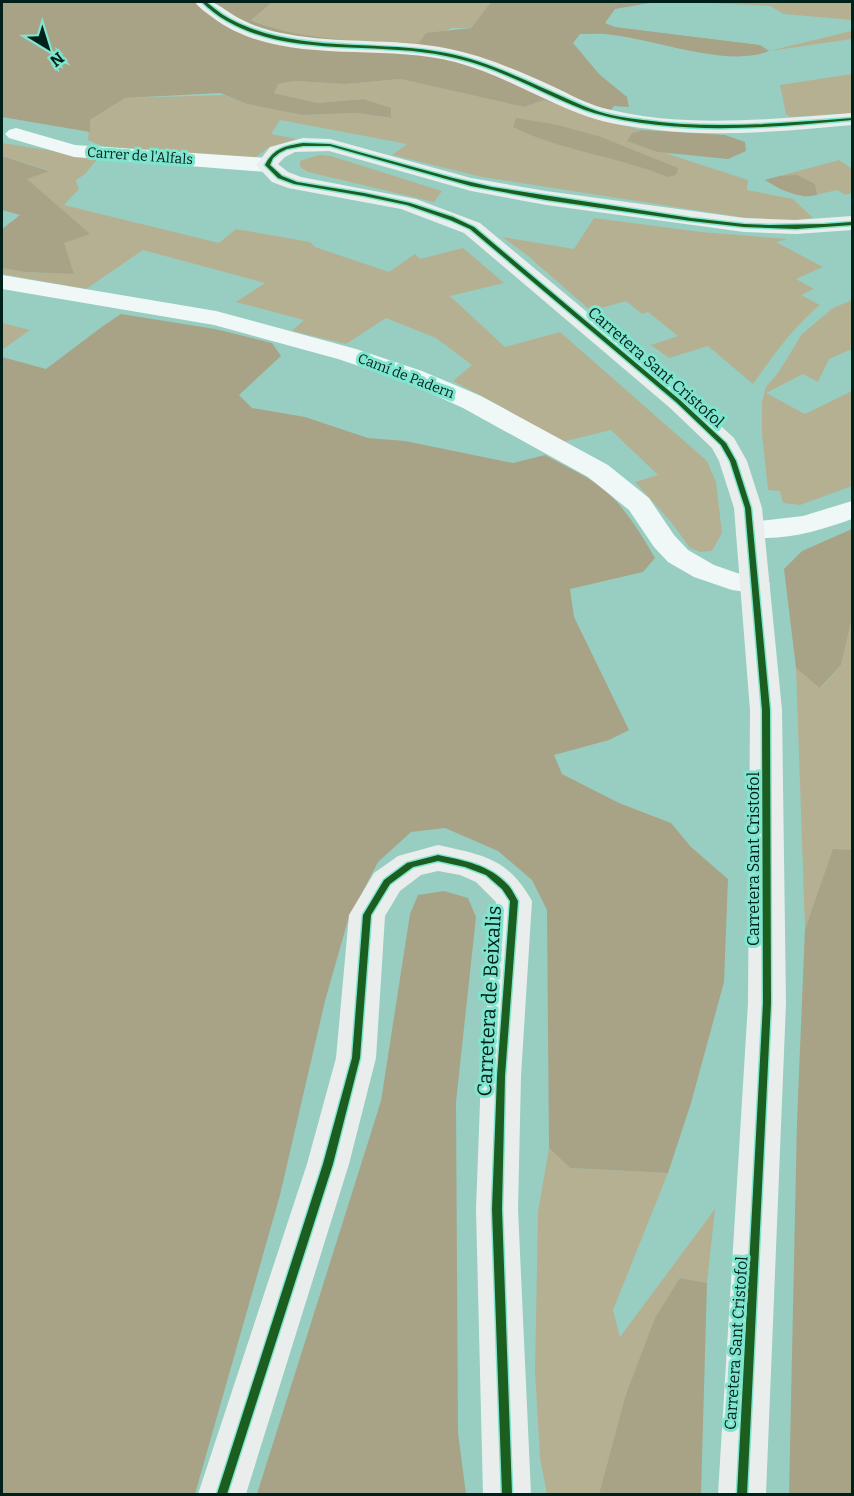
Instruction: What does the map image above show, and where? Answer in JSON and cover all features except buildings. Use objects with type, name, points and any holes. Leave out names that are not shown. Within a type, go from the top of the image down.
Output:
[{"type":"main road","points":[[204,2],[219,16],[263,35],[320,43],[445,54],[473,62],[594,112],[615,118],[652,124],[731,127],[852,119]]},
{"type":"main road","points":[[267,165],[277,152],[311,144],[330,145],[492,189],[700,221],[753,228],[790,228],[852,223]]},
{"type":"main road","name":"Carretera Sant Cristofol","points":[[267,165],[280,177],[296,183],[413,205],[444,214],[472,228],[710,429],[724,444],[733,461],[748,508],[751,529],[766,710],[767,1003],[742,1494]]},
{"type":"main road","name":"Carretera de Beixalis","points":[[222,1494],[328,1164],[357,1058],[367,915],[387,882],[410,864],[438,858],[466,864],[489,873],[505,887],[514,901],[501,1076],[497,1209],[507,1494]]},
{"type":"street","name":"Carrer de l'Alfals","points":[[16,134],[74,151],[267,165]]},
{"type":"street","name":"Camí de Padern","points":[[10,287],[216,318],[347,354],[413,376],[472,402],[598,471],[639,504],[664,541],[678,556],[704,571],[732,581],[755,584]]},
{"type":"street","points":[[751,529],[786,529],[852,510]]},
{"type":"shaded area","points":[[2,2],[272,2],[251,20],[312,36],[419,43],[426,33],[471,28],[491,2],[655,2],[615,9],[605,23],[615,27],[760,45],[769,51],[753,55],[714,55],[613,35],[580,34],[573,43],[600,75],[627,97],[629,107],[614,106],[603,121],[544,100],[524,107],[400,79],[346,84],[295,81],[278,84],[274,93],[317,103],[363,99],[391,108],[391,118],[357,113],[302,115],[247,104],[220,93],[125,98],[90,120],[90,132],[2,117]]},
{"type":"shaded area","points":[[272,2],[491,2],[471,28],[452,28],[419,44],[317,38],[274,29],[250,19]]},
{"type":"shaded area","points":[[687,2],[852,2],[852,20],[784,14],[770,6]]},
{"type":"shaded area","points":[[852,31],[852,39],[769,51],[843,33]]},
{"type":"shaded area","points":[[852,74],[852,113],[790,117],[786,114],[780,85]]},
{"type":"shaded area","points":[[400,79],[524,107],[543,100],[560,104],[585,116],[642,130],[632,133],[628,141],[748,180],[747,190],[793,199],[813,218],[782,221],[740,217],[482,177],[392,155],[407,144],[280,120],[271,134],[296,139],[268,148],[256,157],[240,158],[102,146],[88,140],[90,120],[125,98],[224,95],[247,104],[302,115],[357,113],[390,118],[363,99],[317,103],[273,93],[278,84],[295,81],[346,84]]},
{"type":"shaded area","points":[[516,118],[558,125],[601,137],[678,168],[676,175],[668,177],[550,142],[513,127]]},
{"type":"shaded area","points":[[642,130],[725,135],[745,142],[746,151],[728,159],[658,152],[627,141],[632,133]]},
{"type":"shaded area","points":[[2,143],[98,158],[85,174],[76,180],[79,189],[64,205],[219,243],[236,229],[310,242],[315,247],[389,272],[415,254],[420,259],[463,248],[504,283],[450,296],[505,347],[560,332],[707,461],[716,482],[722,533],[712,551],[700,552],[690,548],[671,522],[635,482],[658,475],[611,430],[562,442],[453,381],[472,365],[436,338],[386,318],[346,344],[292,331],[304,320],[236,302],[265,283],[143,250],[86,289],[2,274],[2,268],[24,272],[74,274],[63,243],[89,234],[27,179],[48,170],[2,156]]},
{"type":"shaded area","points":[[319,155],[331,156],[442,191],[434,202],[308,172],[300,167],[300,161]]},
{"type":"shaded area","points":[[2,156],[49,171],[27,179],[90,234],[64,243],[74,274],[24,272],[2,268],[2,229],[20,215],[2,210]]},
{"type":"shaded area","points":[[839,160],[852,169],[852,193],[845,195],[838,190],[805,197],[780,189],[765,180]]},
{"type":"shaded area","points":[[797,175],[815,184],[817,195],[796,195],[765,180],[780,176]]},
{"type":"shaded area","points":[[594,218],[701,232],[788,239],[776,242],[823,267],[796,279],[814,289],[801,295],[820,305],[792,332],[753,384],[708,346],[669,358],[651,345],[678,336],[648,312],[642,314],[626,301],[591,311],[527,255],[502,237],[574,249]]},
{"type":"shaded area","points":[[852,300],[852,349],[829,359],[818,382],[803,374],[766,393],[805,414],[852,391],[852,486],[800,505],[783,503],[780,491],[768,490],[762,434],[762,402],[766,387],[778,373],[802,334],[833,308]]},
{"type":"shaded area","points":[[121,314],[215,329],[272,343],[281,356],[239,395],[252,408],[305,417],[368,438],[405,441],[513,463],[545,455],[594,482],[616,501],[634,524],[655,558],[643,572],[570,589],[574,617],[629,730],[609,740],[554,755],[562,774],[619,803],[671,823],[691,847],[728,879],[724,982],[691,1103],[668,1173],[570,1168],[549,1148],[547,910],[532,880],[498,851],[445,828],[411,832],[378,862],[348,920],[325,1001],[280,1195],[195,1494],[2,1494],[2,357],[46,369]]},
{"type":"shaded area","points":[[2,323],[30,330],[2,350]]},
{"type":"shaded area","points":[[852,529],[852,618],[841,665],[820,688],[796,668],[784,569],[802,551]]},
{"type":"shaded area","points":[[852,618],[852,850],[833,850],[805,929],[796,668],[821,688],[841,665]]},
{"type":"shaded area","points":[[833,849],[852,850],[852,1494],[789,1494],[797,1121],[805,929]]},
{"type":"shaded area","points":[[444,891],[468,898],[476,917],[456,1102],[458,1433],[466,1494],[257,1494],[381,1101],[410,914],[418,895]]},
{"type":"shaded area","points":[[549,1148],[570,1168],[668,1173],[613,1310],[620,1337],[715,1209],[707,1283],[680,1278],[625,1397],[599,1494],[547,1494],[540,1458],[535,1371],[538,1212]]},
{"type":"shaded area","points":[[680,1278],[707,1283],[701,1494],[599,1494],[625,1397],[655,1318]]},
{"type":"cycle path","points":[[204,2],[228,20],[256,32],[286,40],[415,50],[463,58],[594,112],[626,119],[691,126],[788,124],[852,119]]},
{"type":"cycle path","points":[[742,1494],[767,1003],[766,710],[748,508],[733,461],[724,444],[678,401],[472,228],[451,218],[408,204],[296,183],[280,177],[267,165],[271,157],[285,148],[330,145],[471,185],[546,198],[744,225],[796,227],[852,223]]},
{"type":"cycle path","points":[[222,1494],[328,1164],[356,1058],[367,915],[387,882],[410,865],[438,858],[467,864],[489,873],[505,887],[514,901],[501,1076],[497,1209],[507,1494]]}]
